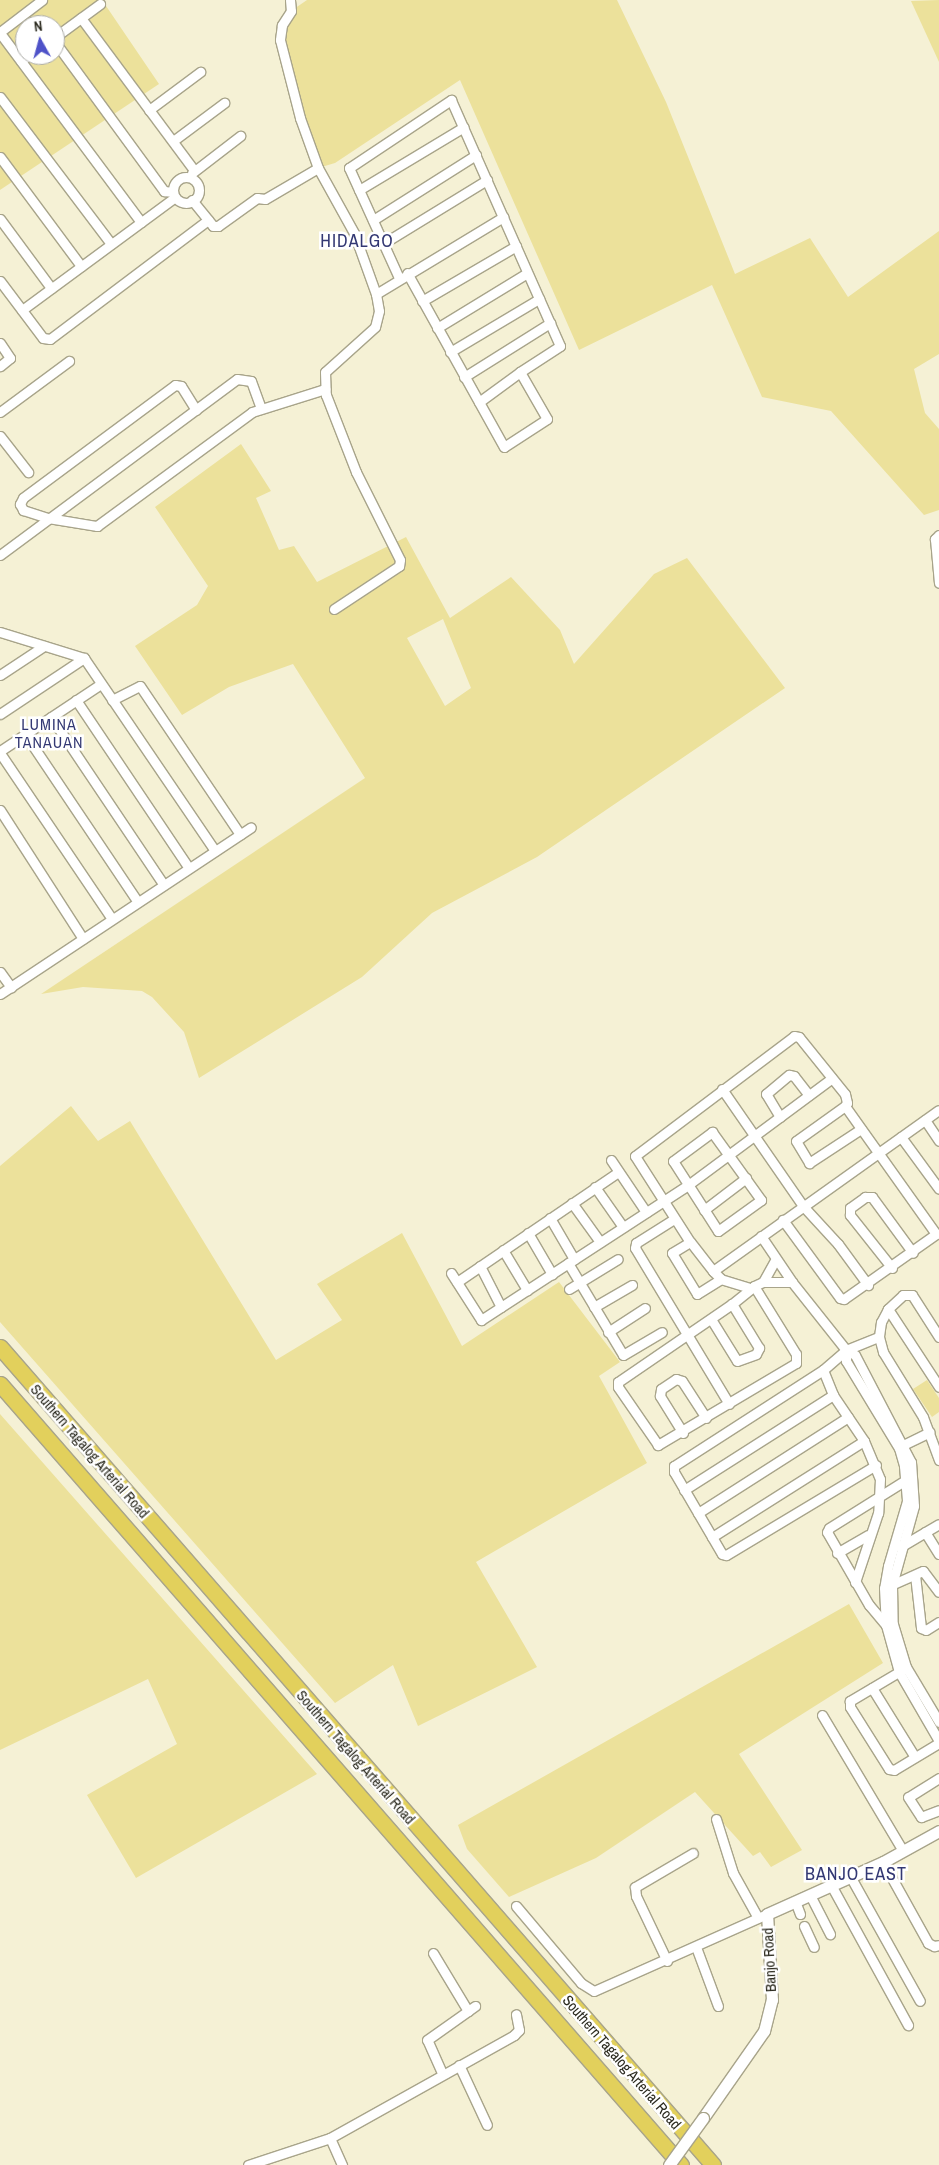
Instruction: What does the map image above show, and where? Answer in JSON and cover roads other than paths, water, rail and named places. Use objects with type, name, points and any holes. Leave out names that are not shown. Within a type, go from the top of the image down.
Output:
[{"type":"highway","name":"Southern Tagalog Arterial Road","points":[[0,1347],[713,2165]]},
{"type":"highway","name":"Southern Tagalog Arterial Road","points":[[0,1384],[681,2165]]},
{"type":"street","points":[[15,53],[0,33],[42,0]]},
{"type":"street","points":[[290,0],[290,14],[282,24],[281,50],[318,168],[354,232],[376,294],[379,311],[375,327],[325,372],[325,389],[356,472],[400,560],[399,566],[334,609]]},
{"type":"street","points":[[65,29],[100,4]]},
{"type":"street","points":[[81,18],[173,141],[198,188],[192,200]]},
{"type":"street","points":[[65,56],[164,191],[174,194],[183,202],[192,200]]},
{"type":"street","points":[[24,65],[141,222]]},
{"type":"street","points":[[149,110],[200,72]]},
{"type":"street","points":[[0,97],[111,244]]},
{"type":"street","points":[[479,402],[520,372],[560,346],[451,100],[349,168],[384,243],[403,276],[422,301],[504,447],[547,419],[520,372]]},
{"type":"street","points":[[173,141],[224,103]]},
{"type":"street","points":[[359,190],[464,127]]},
{"type":"street","points":[[22,310],[141,222],[174,194],[176,182],[192,174],[240,136]]},
{"type":"street","points":[[372,220],[476,156]]},
{"type":"street","points":[[0,158],[81,266]]},
{"type":"street","points":[[192,200],[208,220],[218,226],[257,198],[265,199],[318,168]]},
{"type":"street","points":[[384,243],[488,180]]},
{"type":"street","points":[[376,294],[502,217]]},
{"type":"street","points":[[0,219],[52,288]]},
{"type":"street","points":[[0,281],[43,338],[50,339],[208,220]]},
{"type":"street","points":[[422,301],[516,246]]},
{"type":"street","points":[[437,328],[528,273]]},
{"type":"street","points":[[450,352],[539,299]]},
{"type":"street","points":[[464,377],[550,323]]},
{"type":"street","points":[[0,343],[10,358],[0,366]]},
{"type":"street","points":[[0,412],[69,361]]},
{"type":"street","points":[[0,555],[237,379],[251,381],[261,408]]},
{"type":"street","points":[[196,410],[181,386],[175,385],[23,498],[20,504],[23,510],[48,518],[96,526],[261,408],[325,389]]},
{"type":"street","points":[[0,436],[28,472]]},
{"type":"street","points":[[939,535],[935,539],[939,583]]},
{"type":"street","points":[[2,635],[84,658],[215,851]]},
{"type":"street","points":[[0,675],[44,646]]},
{"type":"street","points":[[0,714],[84,658]]},
{"type":"street","points":[[101,684],[0,752],[112,919]]},
{"type":"street","points":[[112,700],[134,686],[140,686],[240,834]]},
{"type":"street","points":[[76,700],[189,868]]},
{"type":"street","points":[[51,717],[164,885]]},
{"type":"street","points":[[25,734],[138,902]]},
{"type":"street","points":[[0,810],[83,939]]},
{"type":"street","points":[[0,994],[251,827]]},
{"type":"street","points":[[0,972],[11,987]]},
{"type":"street","points":[[792,1282],[756,1285],[721,1279],[690,1242],[635,1156],[794,1036],[799,1038],[847,1099],[845,1106],[796,1141],[810,1163],[861,1129]]},
{"type":"street","points":[[780,1117],[766,1094],[782,1080],[791,1074],[809,1095]]},
{"type":"street","points":[[451,1273],[481,1320],[688,1185],[832,1078]]},
{"type":"street","points":[[722,1089],[803,1206],[838,1244],[868,1285]]},
{"type":"street","points":[[784,1220],[840,1298],[848,1299],[936,1237],[936,1231],[845,1106]]},
{"type":"street","points":[[713,1271],[939,1110]]},
{"type":"street","points":[[925,1120],[939,1141]]},
{"type":"street","points":[[712,1132],[729,1154],[760,1202],[718,1231],[688,1185],[674,1159],[712,1132]]},
{"type":"street","points":[[901,1137],[939,1189]]},
{"type":"street","points":[[611,1160],[646,1212]]},
{"type":"street","points":[[457,1282],[618,1172]]},
{"type":"street","points":[[704,1210],[746,1178]]},
{"type":"street","points":[[595,1187],[623,1227]]},
{"type":"street","points":[[892,1268],[850,1215],[850,1208],[865,1197],[872,1198],[913,1253]]},
{"type":"street","points":[[572,1203],[600,1242]]},
{"type":"street","points":[[550,1218],[579,1282],[623,1355],[662,1332]]},
{"type":"street","points":[[674,1218],[635,1245],[687,1335],[730,1404]]},
{"type":"street","points":[[528,1233],[552,1274]]},
{"type":"street","points":[[760,1236],[792,1282],[846,1350],[855,1355],[876,1403],[901,1446],[910,1478],[914,1506],[903,1545],[888,1586]]},
{"type":"street","points":[[690,1242],[672,1253],[697,1294],[721,1279]]},
{"type":"street","points":[[503,1250],[527,1290]]},
{"type":"street","points":[[756,1285],[797,1360],[662,1446],[655,1443],[617,1385],[756,1285],[776,1258]]},
{"type":"street","points":[[569,1289],[618,1259]]},
{"type":"street","points":[[480,1266],[501,1307]]},
{"type":"street","points":[[594,1307],[632,1285]]},
{"type":"street","points":[[939,1337],[912,1294],[903,1295],[888,1309],[879,1337],[890,1363],[930,1432],[939,1460]]},
{"type":"street","points":[[710,1319],[737,1362],[756,1354],[759,1348],[732,1304]]},
{"type":"street","points":[[608,1332],[645,1308]]},
{"type":"street","points":[[888,1309],[939,1386]]},
{"type":"street","points":[[876,1465],[726,1555],[712,1537],[674,1472],[678,1461],[823,1370],[846,1350],[879,1337]]},
{"type":"street","points":[[823,1370],[833,1395],[864,1441],[876,1465],[880,1496],[855,1582]]},
{"type":"street","points":[[683,1433],[660,1396],[661,1389],[676,1379],[682,1381],[706,1418]]},
{"type":"street","points":[[684,1490],[833,1395]]},
{"type":"street","points":[[698,1513],[848,1417]]},
{"type":"street","points":[[901,1446],[930,1432]]},
{"type":"street","points":[[712,1537],[864,1441]]},
{"type":"street","points":[[890,1624],[855,1582],[828,1537],[829,1528],[910,1478]]},
{"type":"street","points":[[902,1670],[850,1701],[855,1715],[889,1769],[894,1770],[939,1742],[924,1706],[902,1670],[890,1624],[888,1586],[894,1551],[907,1501],[910,1478]]},
{"type":"street","points":[[894,1551],[939,1524]]},
{"type":"street","points":[[925,1532],[939,1554]]},
{"type":"street","points":[[837,1553],[868,1535]]},
{"type":"street","points":[[888,1586],[926,1572],[939,1592]]},
{"type":"street","points":[[915,1575],[922,1628],[926,1630],[939,1622]]},
{"type":"street","points":[[872,1688],[915,1757]]},
{"type":"street","points":[[924,1706],[939,1722]]},
{"type":"street","points":[[822,1715],[903,1851]]},
{"type":"street","points":[[939,1778],[910,1795],[908,1799],[923,1818],[939,1810]]},
{"type":"street","points":[[516,1906],[589,1989],[599,1990],[763,1916],[733,1873],[716,1819]]},
{"type":"street","name":"Banjo Road","points":[[669,2165],[764,2031],[772,2000],[763,1916],[883,1862],[939,1831]]},
{"type":"street","points":[[667,1960],[636,1896],[635,1887],[694,1853]]},
{"type":"street","points":[[883,1862],[928,1943],[939,1945]]},
{"type":"street","points":[[850,1876],[920,2001]]},
{"type":"street","points":[[831,1885],[908,2026]]},
{"type":"street","points":[[810,1895],[830,1934]]},
{"type":"street","points":[[795,1901],[800,1914]]},
{"type":"street","points":[[804,1926],[814,1947]]},
{"type":"street","points":[[696,1947],[718,2006]]},
{"type":"street","points":[[433,1953],[471,2008],[427,2040],[442,2073]]},
{"type":"street","points":[[248,2165],[330,2138],[442,2073],[514,2035],[519,2030],[516,2014]]},
{"type":"street","points":[[459,2065],[487,2125]]},
{"type":"street","points":[[330,2138],[342,2165]]},
{"type":"district","name":"HIDALGO","points":[[357,241]]},
{"type":"district","name":"LUMINA TANAUAN","points":[[49,733]]},
{"type":"district","name":"BANJO EAST","points":[[856,1874]]}]
